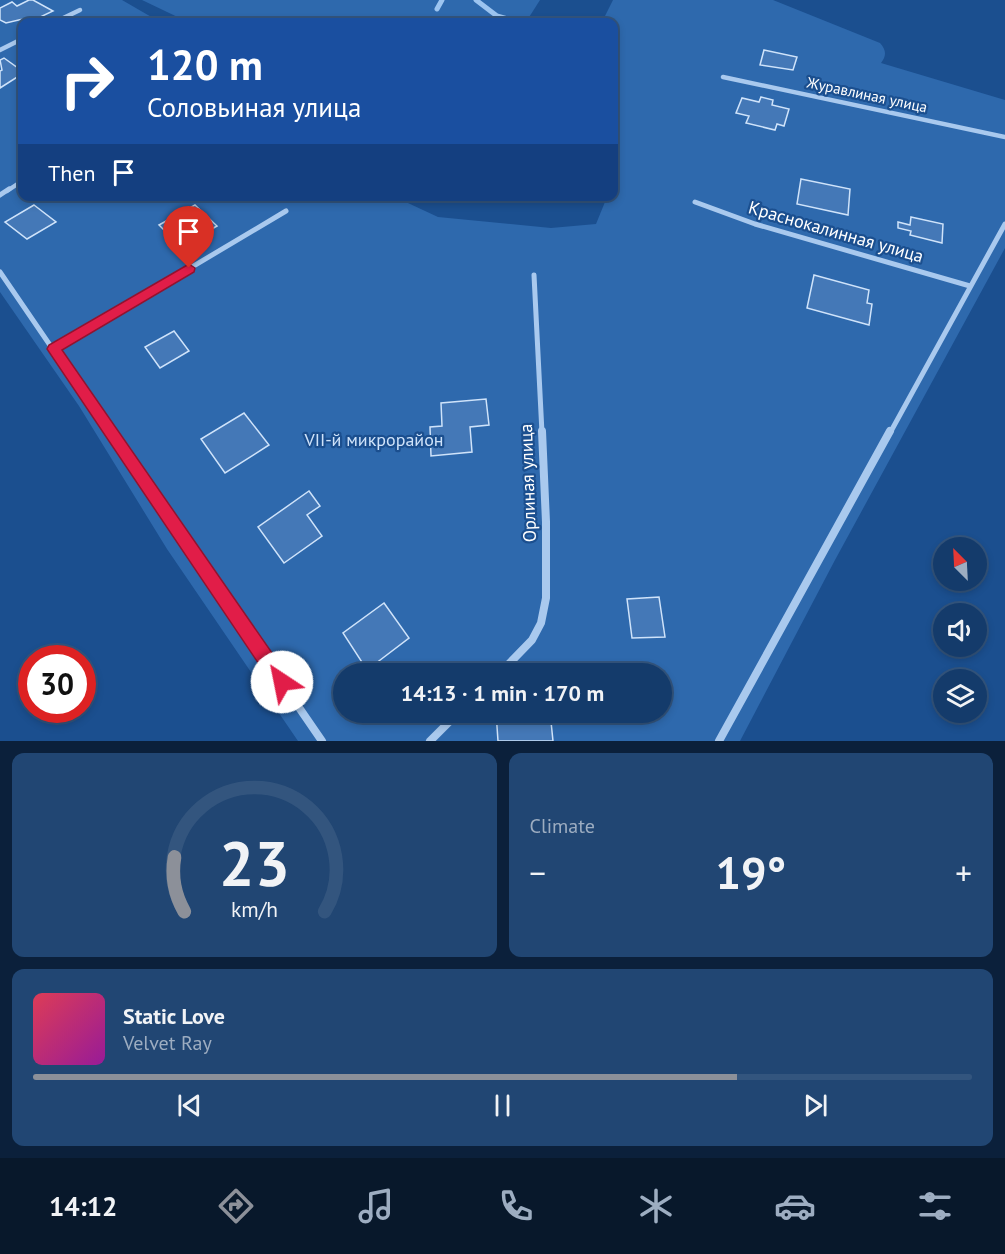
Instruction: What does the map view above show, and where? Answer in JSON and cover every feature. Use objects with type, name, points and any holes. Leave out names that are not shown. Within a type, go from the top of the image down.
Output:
[{"type":"street","points":[[63,18],[80,10]]},
{"type":"street","points":[[0,50],[18,41]]},
{"type":"street","name":"Журавлиная улица","points":[[723,77],[1005,137]]},
{"type":"street","points":[[0,195],[18,184]]},
{"type":"street","name":"Краснокалинная улица","points":[[695,202],[755,224],[970,286]]},
{"type":"street","points":[[54,349],[286,211]]},
{"type":"street","points":[[718,741],[1005,224]]},
{"type":"street","points":[[0,272],[322,741]]},
{"type":"street","name":"Орлиная улица","points":[[510,663],[531,640],[541,623],[546,598],[546,522],[534,275]]},
{"type":"street","points":[[430,741],[448,723]]},
{"type":"green space","name":"VII-й микрорайон","points":[[0,0],[122,0],[153,18],[18,18],[18,201],[404,201],[438,217],[551,228],[596,224],[605,201],[618,201],[618,18],[604,18],[613,0],[773,0],[880,43],[885,53],[881,63],[1005,100],[1005,248],[835,560],[740,741],[298,741],[167,549],[79,406],[0,292]]},
{"type":"green space","points":[[142,0],[540,0],[529,18],[180,18]]},
{"type":"building","points":[[33,0],[53,11],[38,18],[18,18],[18,20],[6,23],[0,20],[0,8],[12,2],[17,6]]},
{"type":"building","points":[[764,50],[797,57],[793,70],[760,65]]},
{"type":"building","points":[[4,58],[18,68],[18,77],[0,88],[0,71],[2,70],[0,60]]},
{"type":"building","points":[[761,97],[773,100],[772,105],[789,109],[784,126],[777,124],[775,130],[746,123],[749,116],[736,113],[742,98],[759,102]]},
{"type":"building","points":[[801,179],[850,189],[848,215],[797,204]]},
{"type":"building","points":[[34,205],[56,222],[27,239],[5,222]]},
{"type":"building","points":[[195,205],[217,226],[205,233],[208,236],[197,243],[194,240],[181,247],[159,225]]},
{"type":"building","points":[[911,217],[943,224],[942,243],[910,235],[911,231],[898,228],[898,222],[910,225]]},
{"type":"building","points":[[814,275],[869,290],[867,303],[872,304],[869,325],[807,308]]},
{"type":"building","points":[[174,331],[189,351],[160,368],[145,347]]},
{"type":"building","points":[[486,399],[489,425],[470,427],[472,452],[431,456],[430,427],[442,426],[441,403]]},
{"type":"building","points":[[244,413],[269,445],[225,473],[201,439]]},
{"type":"building","points":[[309,491],[320,506],[307,515],[322,536],[284,563],[258,527]]},
{"type":"building","points":[[659,597],[665,637],[632,638],[627,599]]},
{"type":"building","points":[[384,603],[409,638],[376,663],[362,663],[343,633]]},
{"type":"building","points":[[497,723],[551,723],[553,741],[498,741]]},
{"type":"waterway","points":[[437,9],[442,0]]},
{"type":"waterway","points":[[476,0],[497,16],[504,18]]},
{"type":"route","points":[[189,268],[54,349],[282,682]]}]
